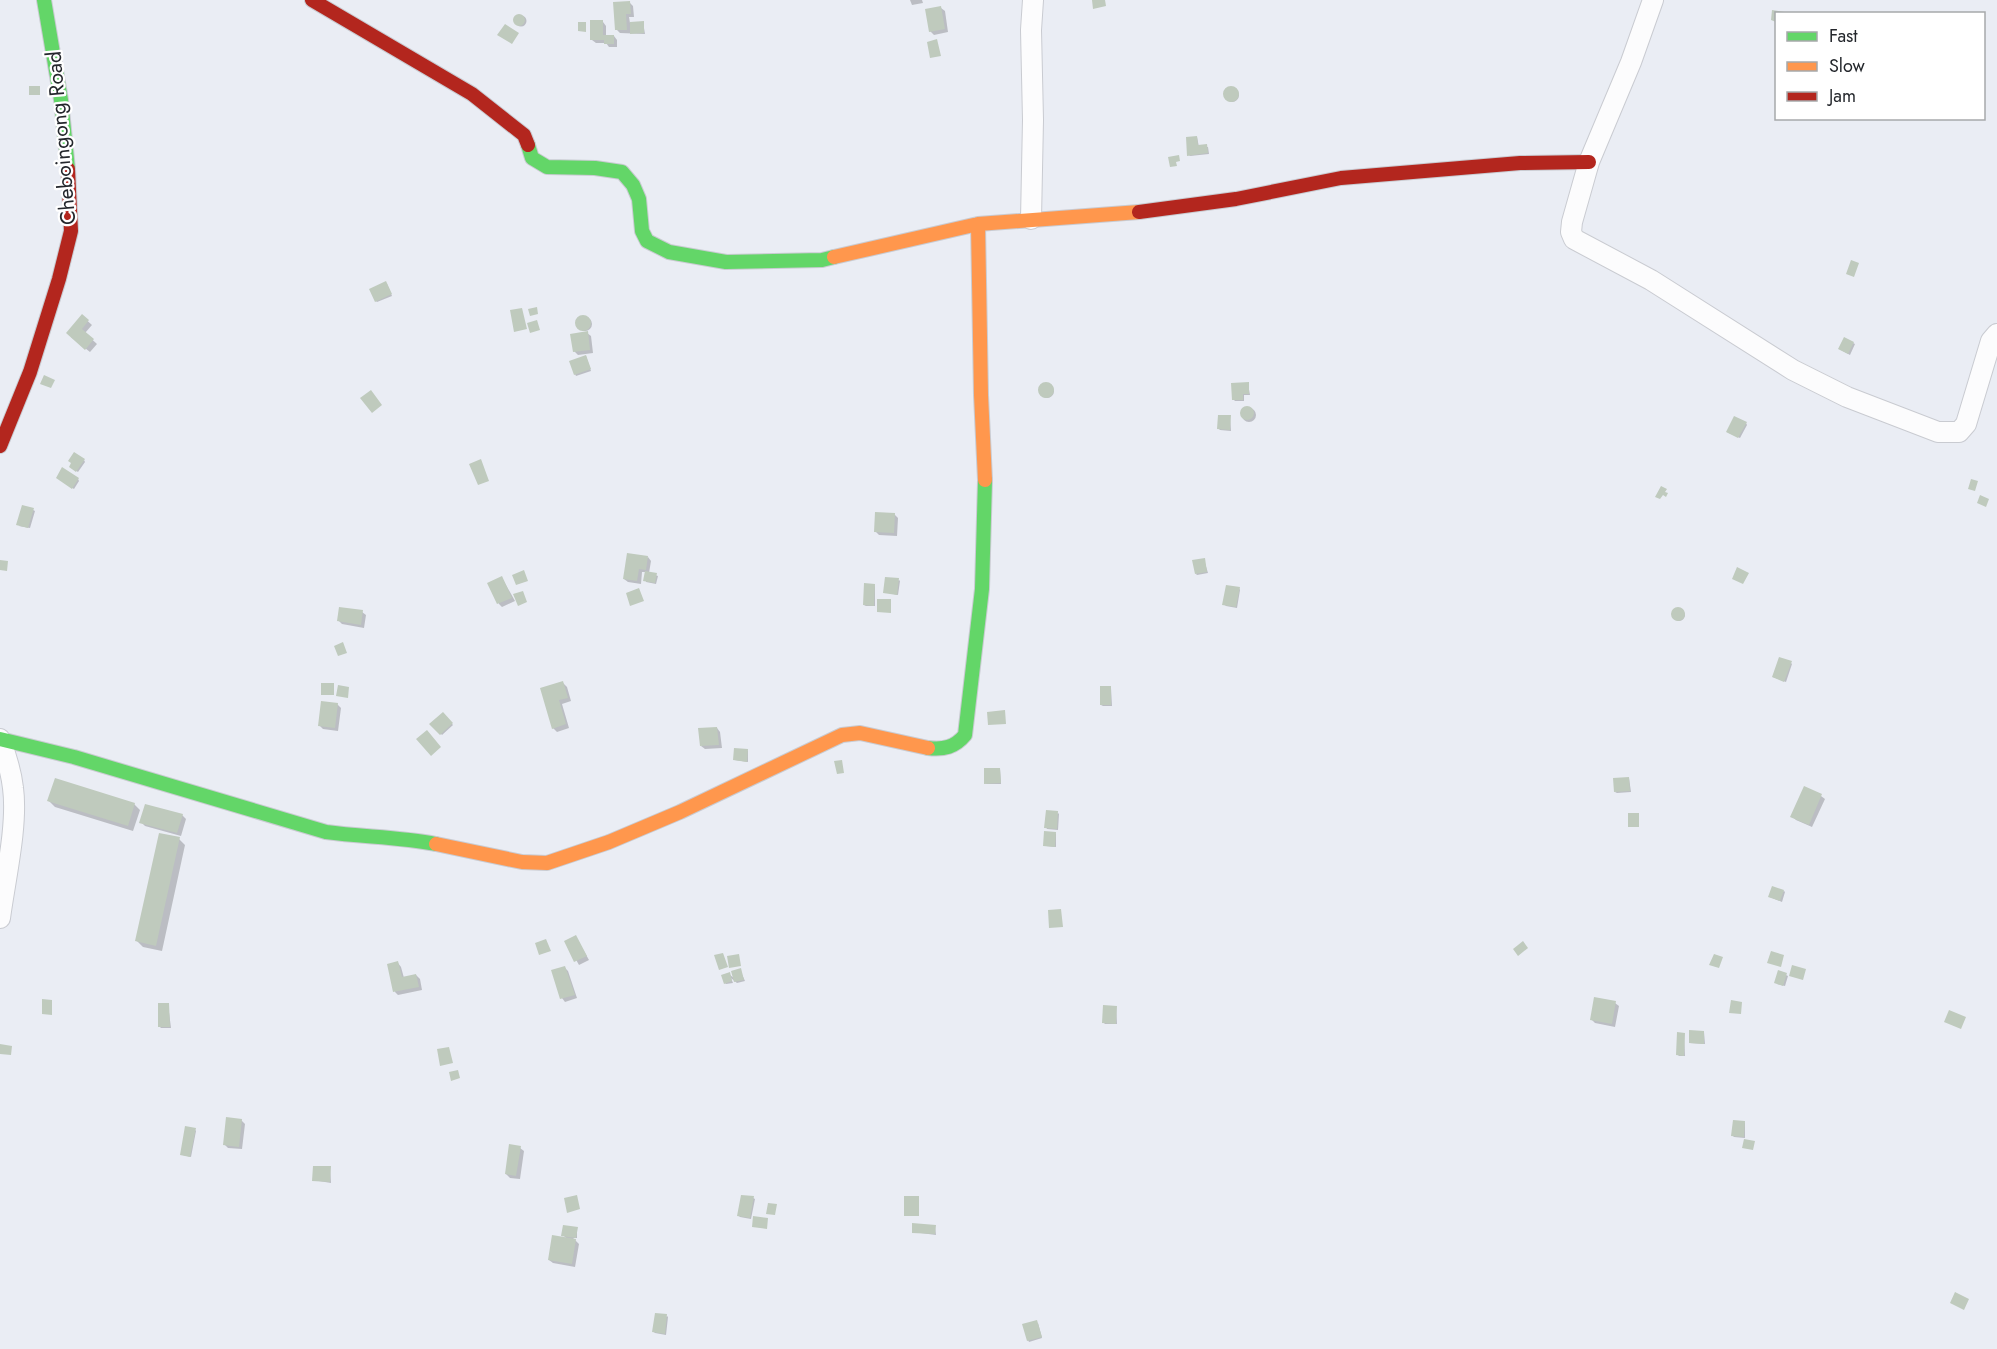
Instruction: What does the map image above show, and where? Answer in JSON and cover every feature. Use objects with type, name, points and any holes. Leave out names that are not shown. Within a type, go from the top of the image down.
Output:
[{"type":"street","points":[[312,0],[472,94],[524,135],[532,158],[547,167],[595,168],[622,172],[633,185],[639,199],[642,231],[647,241],[669,252],[726,262],[822,260],[978,224],[1114,215],[1236,199],[1341,178],[1520,163],[1589,162]]},
{"type":"street","points":[[1031,219],[1033,0]]},
{"type":"street","points":[[1653,0],[1589,162],[1572,222],[1571,232],[1574,239],[1651,280],[1793,370],[1846,397],[1938,432],[1959,432],[1966,424],[1991,341],[1997,334]]},
{"type":"street","name":"Cheboingong Road","points":[[0,446],[33,362],[59,279],[70,231],[69,177],[61,100],[46,1]]},
{"type":"street","points":[[0,739],[96,764],[326,832],[415,840],[522,862],[547,863],[609,842],[681,812],[839,736],[850,733],[863,734],[895,744],[930,749],[953,747],[962,742],[965,735],[982,579],[986,493],[981,395],[978,224]]},
{"type":"street","points":[[0,739],[12,780],[14,816],[0,918]]},
{"type":"building","points":[[1092,0],[1105,0],[1106,6],[1093,9]]},
{"type":"building","points":[[630,1],[631,14],[626,14],[627,30],[615,30],[613,2]]},
{"type":"building","points":[[941,6],[945,29],[929,32],[925,9]]},
{"type":"building","points":[[1772,10],[1784,12],[1775,12],[1775,22],[1771,20]]},
{"type":"building","points":[[521,14],[525,20],[521,26],[517,26],[513,18]]},
{"type":"building","points":[[590,20],[603,20],[603,35],[614,35],[614,44],[604,44],[604,40],[590,40]]},
{"type":"building","points":[[644,21],[644,33],[630,34],[630,22]]},
{"type":"building","points":[[578,22],[586,22],[586,32],[578,31]]},
{"type":"building","points":[[505,24],[519,33],[512,44],[497,35]]},
{"type":"building","points":[[937,39],[941,56],[930,58],[927,42]]},
{"type":"building","points":[[29,86],[40,86],[40,95],[29,95]]},
{"type":"building","points":[[1228,86],[1234,86],[1239,94],[1237,100],[1228,102],[1223,97],[1223,91]]},
{"type":"building","points":[[1197,136],[1198,145],[1207,144],[1208,153],[1187,156],[1186,137]]},
{"type":"building","points":[[1179,155],[1180,161],[1176,162],[1177,166],[1170,167],[1168,157]]},
{"type":"building","points":[[1851,260],[1859,263],[1854,277],[1846,274]]},
{"type":"building","points":[[386,281],[392,294],[375,302],[369,289]]},
{"type":"building","points":[[537,307],[538,314],[530,316],[528,309]]},
{"type":"building","points":[[522,308],[527,329],[514,332],[510,310]]},
{"type":"building","points":[[82,314],[89,320],[82,329],[94,339],[85,350],[66,333]]},
{"type":"building","points":[[583,315],[591,323],[583,331],[575,323]]},
{"type":"building","points":[[537,320],[540,330],[530,333],[527,323]]},
{"type":"building","points":[[588,331],[590,350],[573,352],[570,334]]},
{"type":"building","points":[[1844,337],[1854,342],[1848,354],[1838,349]]},
{"type":"building","points":[[586,355],[591,369],[574,375],[569,361]]},
{"type":"building","points":[[44,375],[55,380],[51,388],[40,384]]},
{"type":"building","points":[[1046,382],[1054,390],[1046,398],[1038,390]]},
{"type":"building","points":[[1249,382],[1249,394],[1243,394],[1243,400],[1232,400],[1231,383]]},
{"type":"building","points":[[371,390],[382,405],[372,413],[360,398]]},
{"type":"building","points":[[1244,406],[1250,406],[1254,413],[1250,420],[1244,420],[1240,416],[1240,410]]},
{"type":"building","points":[[1218,415],[1231,415],[1230,430],[1217,429]]},
{"type":"building","points":[[1734,416],[1747,422],[1738,438],[1726,432]]},
{"type":"building","points":[[74,452],[85,459],[76,472],[69,467],[71,463],[68,461]]},
{"type":"building","points":[[481,459],[489,481],[478,485],[469,464]]},
{"type":"building","points":[[62,467],[79,478],[72,489],[56,478]]},
{"type":"building","points":[[1971,479],[1978,481],[1975,491],[1968,489]]},
{"type":"building","points":[[1661,486],[1667,489],[1665,492],[1668,493],[1666,497],[1663,495],[1660,499],[1655,497]]},
{"type":"building","points":[[1980,495],[1989,499],[1986,507],[1977,503]]},
{"type":"building","points":[[22,505],[34,508],[28,528],[16,525]]},
{"type":"building","points":[[875,512],[895,513],[894,533],[874,532]]},
{"type":"building","points":[[627,553],[648,556],[646,570],[639,569],[637,581],[623,579]]},
{"type":"building","points":[[1205,558],[1207,572],[1195,574],[1192,560]]},
{"type":"building","points":[[0,560],[8,561],[7,571],[0,570]]},
{"type":"building","points":[[1737,567],[1749,573],[1743,584],[1732,579]]},
{"type":"building","points":[[524,570],[528,581],[516,585],[512,575]]},
{"type":"building","points":[[645,571],[657,573],[655,583],[643,581]]},
{"type":"building","points":[[502,576],[512,598],[497,604],[487,583]]},
{"type":"building","points":[[885,577],[899,578],[897,595],[883,593]]},
{"type":"building","points":[[864,583],[875,584],[874,606],[863,605]]},
{"type":"building","points":[[1226,585],[1240,587],[1236,607],[1222,605]]},
{"type":"building","points":[[639,588],[644,601],[630,606],[626,593]]},
{"type":"building","points":[[523,591],[527,602],[518,606],[513,594]]},
{"type":"building","points":[[877,599],[891,599],[891,613],[877,612]]},
{"type":"building","points":[[339,607],[363,610],[361,625],[337,621]]},
{"type":"building","points":[[1678,607],[1683,609],[1685,614],[1683,619],[1678,621],[1673,619],[1671,614],[1673,609]]},
{"type":"building","points":[[343,642],[347,653],[338,656],[334,646]]},
{"type":"building","points":[[1779,657],[1792,661],[1784,682],[1772,677]]},
{"type":"building","points":[[563,681],[568,698],[559,700],[566,724],[552,729],[540,688]]},
{"type":"building","points":[[321,683],[334,683],[334,695],[321,695]]},
{"type":"building","points":[[338,685],[349,687],[348,698],[336,696]]},
{"type":"building","points":[[1100,686],[1111,686],[1111,705],[1100,705]]},
{"type":"building","points":[[321,701],[338,703],[335,728],[318,726]]},
{"type":"building","points":[[1005,710],[1006,724],[988,725],[987,712]]},
{"type":"building","points":[[443,712],[453,723],[440,735],[429,724]]},
{"type":"building","points":[[717,727],[719,745],[700,746],[698,728]]},
{"type":"building","points":[[427,730],[441,747],[431,756],[416,739]]},
{"type":"building","points":[[734,748],[748,749],[747,762],[733,760]]},
{"type":"building","points":[[842,760],[844,773],[837,774],[834,761]]},
{"type":"building","points":[[984,768],[1000,768],[1001,783],[984,784]]},
{"type":"building","points":[[1629,777],[1630,791],[1614,792],[1613,778]]},
{"type":"building","points":[[55,778],[135,803],[128,826],[47,801]]},
{"type":"building","points":[[1804,786],[1822,794],[1809,825],[1790,817]]},
{"type":"building","points":[[145,804],[183,814],[177,833],[139,823]]},
{"type":"building","points":[[1046,810],[1058,811],[1057,829],[1044,828]]},
{"type":"building","points":[[1628,813],[1639,813],[1639,827],[1628,827]]},
{"type":"building","points":[[1044,831],[1056,832],[1055,847],[1043,846]]},
{"type":"building","points":[[159,833],[180,837],[156,946],[135,941]]},
{"type":"building","points":[[1772,886],[1784,890],[1780,901],[1768,897]]},
{"type":"building","points":[[1061,909],[1063,927],[1049,928],[1048,910]]},
{"type":"building","points":[[576,935],[587,956],[574,962],[564,941]]},
{"type":"building","points":[[546,939],[551,951],[539,955],[535,943]]},
{"type":"building","points":[[1523,941],[1528,948],[1518,956],[1513,949]]},
{"type":"building","points":[[1771,951],[1784,955],[1781,967],[1767,963]]},
{"type":"building","points":[[723,953],[728,967],[719,970],[714,955]]},
{"type":"building","points":[[739,954],[741,966],[729,968],[727,956]]},
{"type":"building","points":[[1714,954],[1723,957],[1719,968],[1709,965]]},
{"type":"building","points":[[398,961],[402,977],[416,974],[419,987],[393,992],[387,964]]},
{"type":"building","points":[[1792,965],[1806,969],[1803,980],[1789,976]]},
{"type":"building","points":[[565,966],[575,995],[560,999],[551,970]]},
{"type":"building","points":[[741,968],[744,980],[734,982],[731,971]]},
{"type":"building","points":[[1778,970],[1787,973],[1783,986],[1774,983]]},
{"type":"building","points":[[730,972],[732,981],[724,984],[721,975]]},
{"type":"building","points":[[1594,997],[1616,1001],[1612,1024],[1590,1020]]},
{"type":"building","points":[[42,999],[52,1000],[52,1015],[42,1014]]},
{"type":"building","points":[[1731,1000],[1742,1002],[1741,1014],[1729,1013]]},
{"type":"building","points":[[158,1003],[169,1003],[170,1027],[158,1027]]},
{"type":"building","points":[[1103,1005],[1117,1006],[1116,1024],[1102,1023]]},
{"type":"building","points":[[1949,1010],[1966,1017],[1961,1029],[1944,1022]]},
{"type":"building","points":[[1689,1030],[1704,1031],[1704,1044],[1689,1043]]},
{"type":"building","points":[[1677,1032],[1685,1033],[1684,1056],[1676,1055]]},
{"type":"building","points":[[0,1044],[12,1046],[11,1055],[0,1054]]},
{"type":"building","points":[[449,1047],[453,1063],[440,1066],[437,1049]]},
{"type":"building","points":[[458,1070],[460,1078],[451,1081],[449,1072]]},
{"type":"building","points":[[226,1117],[242,1119],[239,1147],[223,1145]]},
{"type":"building","points":[[1733,1120],[1745,1121],[1744,1137],[1731,1136]]},
{"type":"building","points":[[185,1126],[196,1128],[190,1157],[180,1155]]},
{"type":"building","points":[[1744,1139],[1755,1141],[1753,1150],[1742,1148]]},
{"type":"building","points":[[509,1144],[521,1146],[516,1176],[505,1174]]},
{"type":"building","points":[[313,1166],[331,1166],[330,1182],[312,1181]]},
{"type":"building","points":[[577,1195],[580,1209],[567,1213],[564,1198]]},
{"type":"building","points":[[741,1195],[754,1196],[750,1218],[737,1216]]},
{"type":"building","points":[[904,1196],[919,1196],[919,1216],[904,1216]]},
{"type":"building","points":[[768,1203],[777,1204],[775,1215],[766,1214]]},
{"type":"building","points":[[753,1216],[768,1218],[767,1229],[752,1227]]},
{"type":"building","points":[[912,1223],[936,1225],[935,1234],[912,1233]]},
{"type":"building","points":[[563,1225],[578,1227],[576,1238],[561,1236]]},
{"type":"building","points":[[552,1235],[576,1239],[572,1264],[548,1260]]},
{"type":"building","points":[[1955,1292],[1969,1299],[1964,1310],[1950,1303]]},
{"type":"building","points":[[655,1313],[667,1314],[665,1334],[652,1332]]},
{"type":"building","points":[[1037,1320],[1042,1337],[1027,1341],[1022,1324]]},
{"type":"traffic: fast","points":[[44,0],[61,100],[68,169]]},
{"type":"traffic: fast","points":[[528,145],[532,158],[547,167],[595,168],[622,172],[633,185],[639,199],[642,231],[647,241],[669,252],[726,262],[822,260],[834,257]]},
{"type":"traffic: fast","points":[[928,748],[949,747],[965,735],[982,589],[985,480]]},
{"type":"traffic: fast","points":[[0,739],[74,757],[326,832],[436,844]]},
{"type":"traffic: slow","points":[[834,257],[978,224],[1139,212]]},
{"type":"traffic: slow","points":[[978,224],[985,480]]},
{"type":"traffic: slow","points":[[436,844],[522,862],[547,863],[609,842],[680,812],[842,735],[860,733],[928,748]]},
{"type":"traffic: jam","points":[[312,0],[472,94],[524,135],[528,145]]},
{"type":"traffic: jam","points":[[1139,212],[1236,199],[1341,178],[1520,163],[1589,162]]},
{"type":"traffic: jam","points":[[0,446],[30,372],[59,279],[71,231],[68,169]]}]
